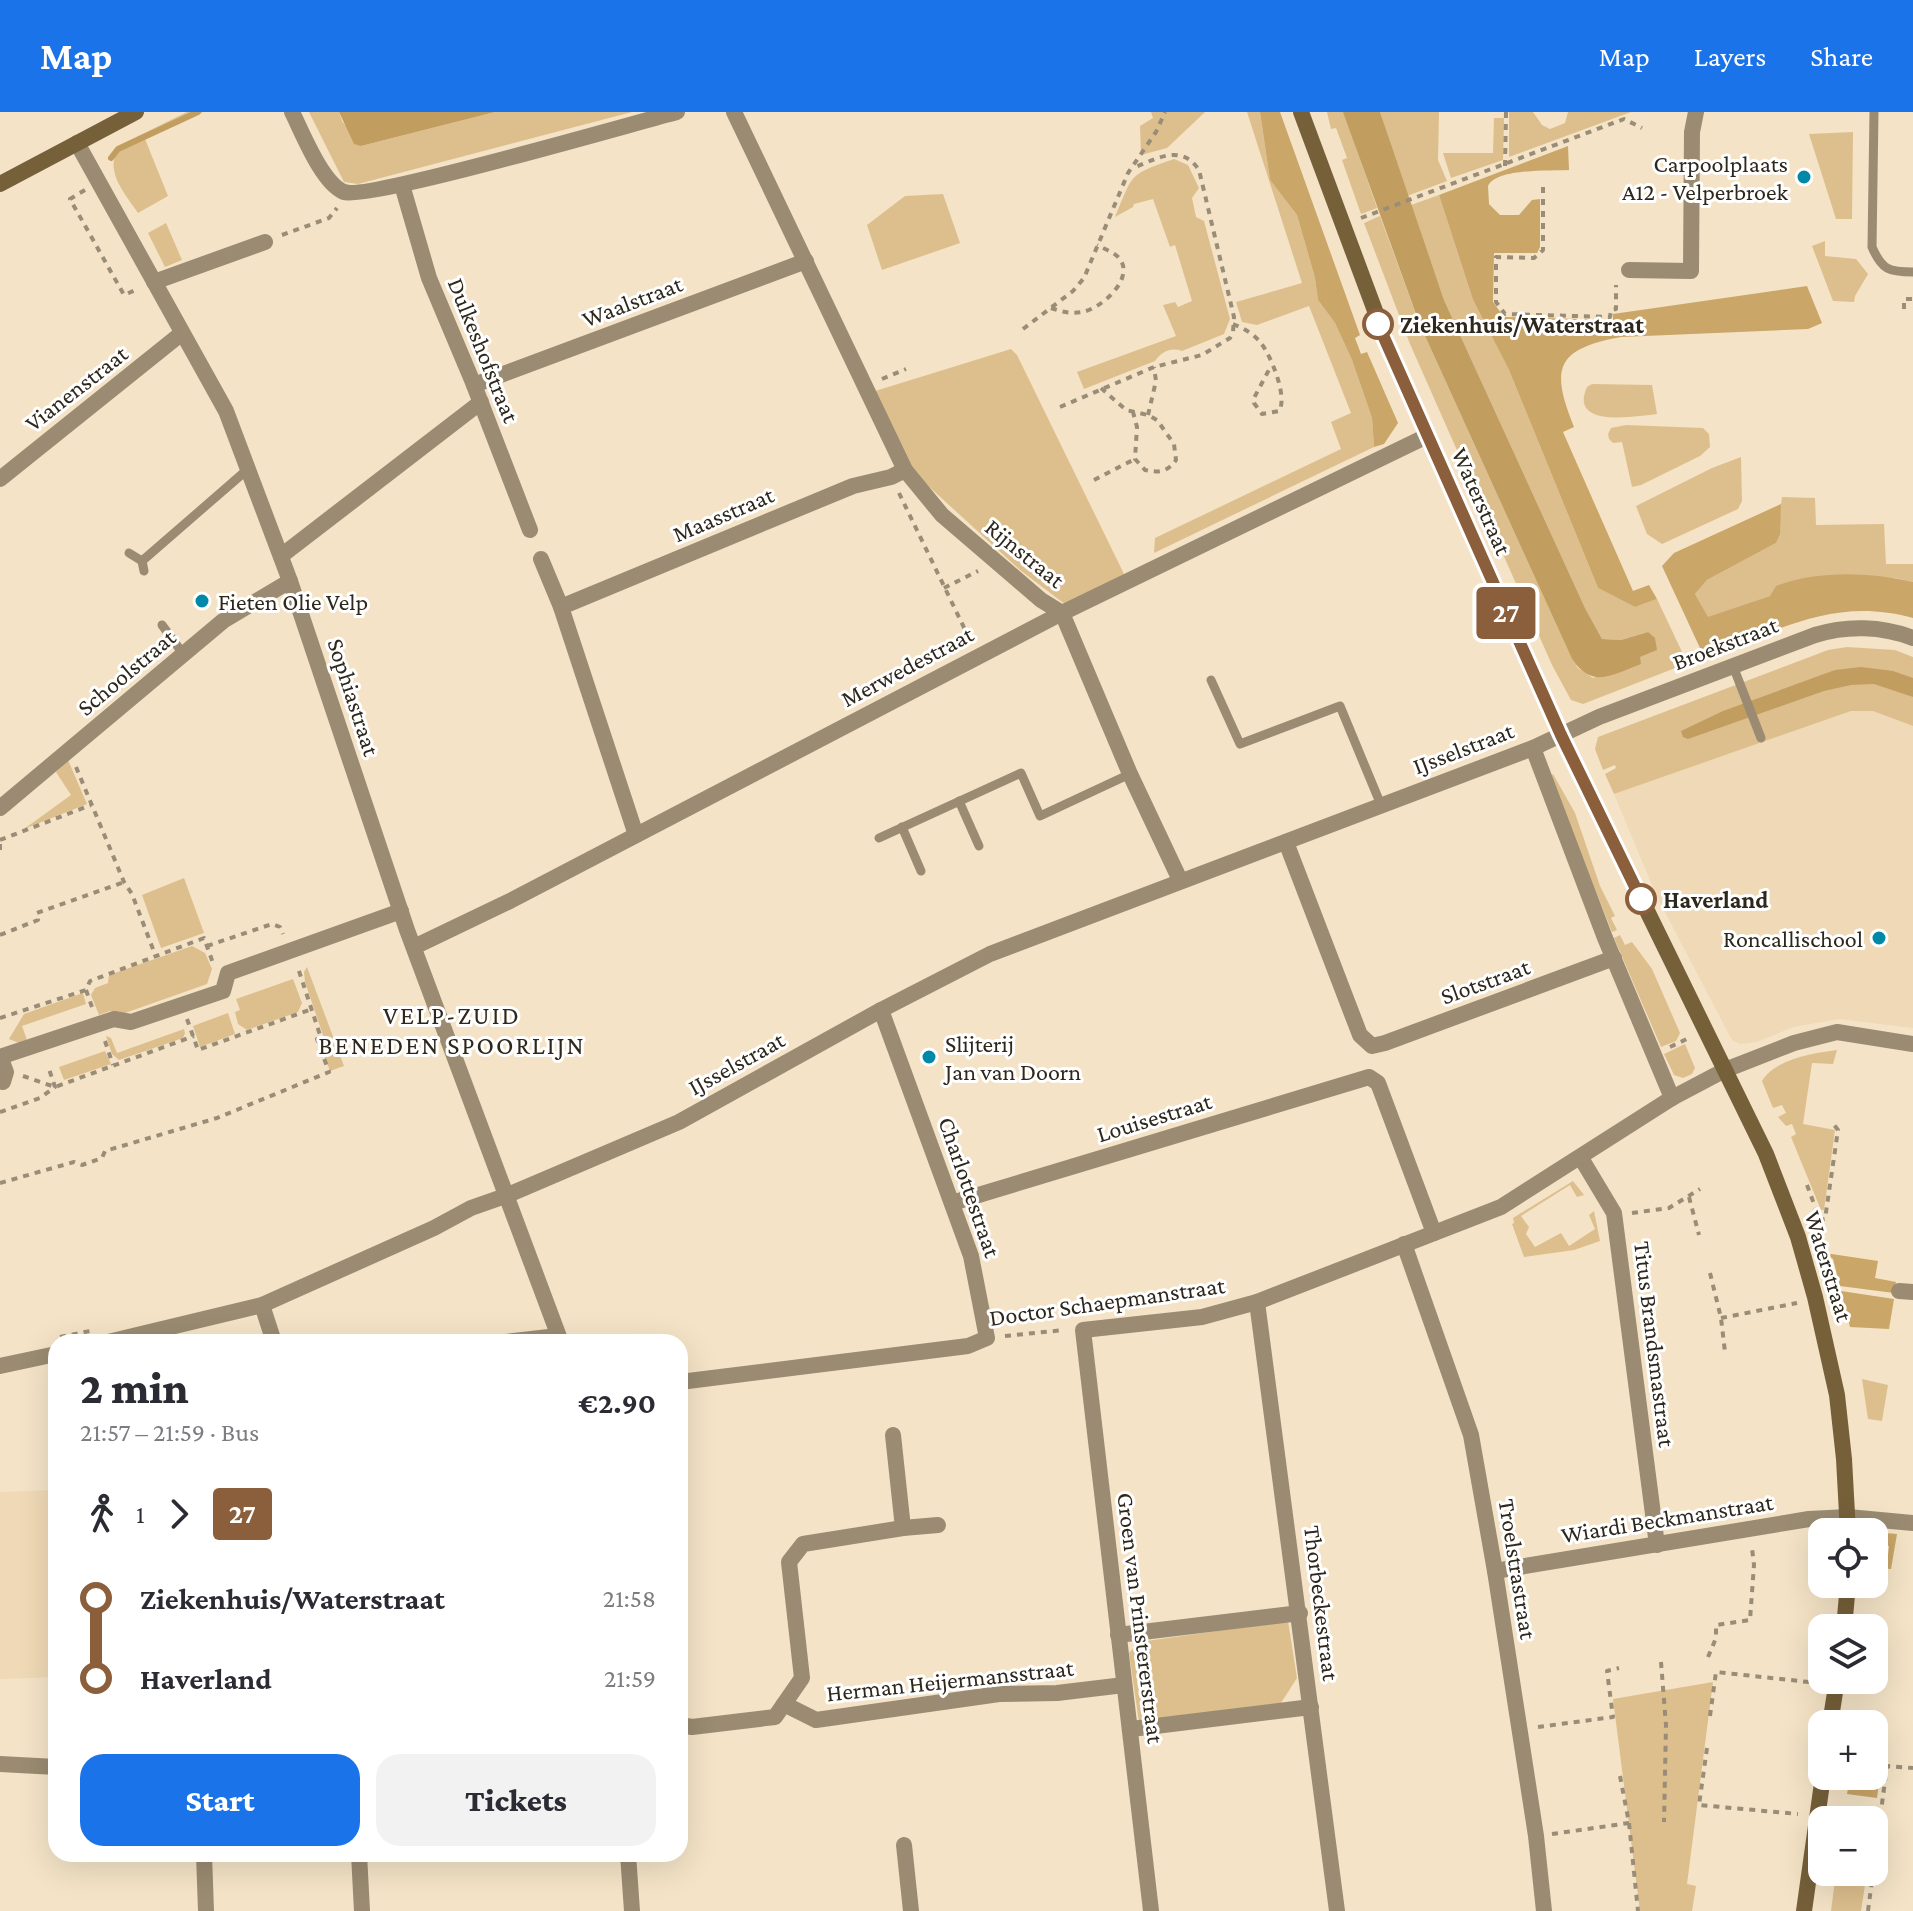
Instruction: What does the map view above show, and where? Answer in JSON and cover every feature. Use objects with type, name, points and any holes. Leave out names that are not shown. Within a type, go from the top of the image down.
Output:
[{"type":"street","points":[[0,184],[136,112]]},
{"type":"street","points":[[292,112],[332,186],[348,194],[402,185],[677,112]]},
{"type":"street","name":"Rijnstraat","points":[[734,112],[865,386],[898,474],[1041,600],[1062,613],[1130,774],[1180,880]]},
{"type":"street","name":"Waterstraat","points":[[1301,112],[1365,291],[1427,436],[1561,735],[1766,1154],[1798,1237],[1837,1395],[1847,1518]]},
{"type":"street","points":[[1629,270],[1691,271],[1692,132],[1696,112]]},
{"type":"street","name":"Sophiastraat","points":[[77,143],[148,285],[182,333],[226,411],[290,581],[401,911],[557,1334]]},
{"type":"street","name":"Dulkeshofstraat","points":[[402,185],[429,278],[530,530]]},
{"type":"street","points":[[148,285],[265,242]]},
{"type":"street","name":"Waalstraat","points":[[474,385],[806,261]]},
{"type":"street","name":"Vianenstraat","points":[[0,479],[182,333]]},
{"type":"street","points":[[281,556],[481,402]]},
{"type":"street","name":"Merwedestraat","points":[[414,947],[510,901],[1062,613],[1427,436]]},
{"type":"street","name":"Maasstraat","points":[[561,607],[853,486],[898,474]]},
{"type":"street","points":[[541,559],[561,607],[636,835]]},
{"type":"street","name":"Schoolstraat","points":[[0,808],[223,621],[290,581]]},
{"type":"street","name":"Broekstraat","points":[[1561,735],[1599,717],[1833,630],[1879,629],[1913,638]]},
{"type":"street","name":"IJsselstraat","points":[[112,1334],[262,1305],[434,1228],[471,1208],[679,1122],[881,1010],[990,954],[1561,735]]},
{"type":"street","points":[[1533,748],[1672,1098]]},
{"type":"street","name":"Slotstraat","points":[[1286,842],[1360,1035],[1372,1046],[1614,958]]},
{"type":"street","points":[[2,1067],[114,1019],[131,1022],[223,991],[228,973],[401,911]]},
{"type":"street","name":"Charlottestraat","points":[[881,1010],[971,1256],[987,1338]]},
{"type":"street","name":"Doctor Schaepmanstraat","points":[[1083,1330],[1202,1317],[1257,1302],[1501,1207],[1672,1098],[1725,1070],[1794,1043],[1837,1032],[1913,1044]]},
{"type":"street","name":"Louisestraat","points":[[952,1203],[1369,1077],[1378,1083],[1434,1233]]},
{"type":"street","name":"Titus Brandsmastraat","points":[[1581,1158],[1614,1216],[1657,1545]]},
{"type":"street","name":"Troelstrastraat","points":[[1404,1244],[1471,1435],[1536,1836],[1544,1911]]},
{"type":"street","name":"Thorbeckestraat","points":[[1257,1302],[1337,1911]]},
{"type":"street","points":[[262,1305],[271,1334]]},
{"type":"street","name":"Groen van Prinstererstraat","points":[[1083,1330],[1151,1911]]},
{"type":"street","name":"Doctor Schaepmanstraat","points":[[688,1381],[968,1346],[987,1338]]},
{"type":"street","points":[[0,1366],[48,1349]]},
{"type":"street","points":[[893,1435],[903,1528]]},
{"type":"street","name":"Wiardi Beckmanstraat","points":[[1495,1571],[1808,1519]]},
{"type":"street","points":[[1888,1523],[1913,1523]]},
{"type":"street","points":[[688,1726],[775,1717],[802,1678],[789,1562],[803,1544],[938,1525]]},
{"type":"street","points":[[1118,1635],[1300,1613]]},
{"type":"street","name":"Herman Heijermansstraat","points":[[784,1704],[816,1720],[999,1694],[1057,1693],[1124,1685]]},
{"type":"street","points":[[1131,1729],[1311,1707]]},
{"type":"street","points":[[0,1764],[48,1767]]},
{"type":"street","points":[[904,1845],[911,1911]]},
{"type":"street","points":[[204,1862],[206,1911]]},
{"type":"street","points":[[359,1862],[362,1911]]},
{"type":"street","points":[[629,1862],[632,1911]]},
{"type":"street","points":[[1804,1911],[1808,1882]]},
{"type":"lane","points":[[1874,112],[1872,247],[1879,264],[1888,270],[1913,272]]},
{"type":"lane","points":[[129,553],[143,566],[248,469]]},
{"type":"lane","points":[[162,625],[184,655]]},
{"type":"lane","points":[[1733,666],[1759,733]]},
{"type":"lane","points":[[1211,680],[1240,744],[1340,706],[1381,805]]},
{"type":"lane","points":[[879,838],[1021,773],[1040,816],[1130,774]]},
{"type":"lane","points":[[959,801],[979,846]]},
{"type":"lane","points":[[902,827],[921,871]]},
{"type":"path","points":[[1023,329],[1073,291],[1084,278],[1128,173],[1156,132],[1165,112]]},
{"type":"path","points":[[1505,166],[1506,112]]},
{"type":"path","points":[[1375,213],[1624,119],[1642,128]]},
{"type":"path","points":[[1060,407],[1154,367],[1202,355],[1230,338],[1233,324],[1199,170],[1195,164],[1175,154],[1133,168]]},
{"type":"path","points":[[1543,187],[1541,253],[1534,258],[1496,257],[1496,302],[1505,314],[1610,317],[1611,310],[1616,309],[1616,271],[1629,270]]},
{"type":"path","points":[[85,190],[70,199],[124,295],[148,285]]},
{"type":"path","points":[[265,242],[329,218],[348,194]]},
{"type":"path","points":[[1051,308],[1064,313],[1085,312],[1099,306],[1118,285],[1124,269],[1122,262],[1097,245]]},
{"type":"path","points":[[1904,309],[1904,299],[1913,299]]},
{"type":"path","points":[[1233,324],[1247,330],[1261,344],[1271,366],[1283,397],[1282,406],[1273,414],[1262,414],[1254,398],[1271,366]]},
{"type":"path","points":[[1148,415],[1156,381],[1154,367]]},
{"type":"path","points":[[865,386],[906,369]]},
{"type":"path","points":[[1101,388],[1126,410],[1148,415],[1157,420],[1174,444],[1176,460],[1168,468],[1152,472],[1145,470],[1135,459],[1137,427],[1133,412]]},
{"type":"path","points":[[1094,480],[1135,459]]},
{"type":"path","points":[[898,474],[944,588],[978,656]]},
{"type":"path","points":[[944,588],[997,562]]},
{"type":"path","points":[[69,750],[156,957]]},
{"type":"path","points":[[0,850],[0,842],[92,805]]},
{"type":"path","points":[[0,935],[38,920],[37,913],[124,882]]},
{"type":"path","points":[[0,1183],[74,1162],[82,1165],[92,1162],[102,1158],[105,1151],[217,1118],[329,1072],[317,1039],[321,1038],[312,1009],[280,927],[275,924],[207,946]]},
{"type":"path","points":[[95,1015],[86,990],[90,981],[204,938],[223,991]]},
{"type":"path","points":[[0,1018],[86,990]]},
{"type":"path","points":[[182,1004],[198,1050],[312,1009]]},
{"type":"path","points":[[1654,1054],[1706,1029]]},
{"type":"path","points":[[103,1035],[113,1065]]},
{"type":"path","points":[[0,1112],[40,1098],[55,1087],[194,1036]]},
{"type":"path","points":[[2,1067],[55,1087]]},
{"type":"path","points":[[49,1069],[55,1087]]},
{"type":"path","name":"Waterstraat","points":[[1807,1185],[1820,1220],[1825,1219],[1838,1130],[1832,1122]]},
{"type":"path","points":[[1614,1216],[1669,1208],[1700,1189]]},
{"type":"path","points":[[1689,1197],[1699,1235]]},
{"type":"path","points":[[1710,1273],[1721,1318],[1725,1352]]},
{"type":"path","points":[[1721,1318],[1815,1297]]},
{"type":"path","name":"Doctor Schaepmanstraat","points":[[987,1338],[1083,1330]]},
{"type":"path","points":[[1708,1657],[1716,1638],[1716,1625],[1750,1620],[1754,1565],[1749,1529]]},
{"type":"path","points":[[1661,1662],[1666,1725],[1664,1822]]},
{"type":"path","points":[[1519,1730],[1613,1717],[1607,1671],[1619,1668]]},
{"type":"path","points":[[1710,1716],[1716,1672],[1808,1680]]},
{"type":"path","points":[[1707,1748],[1699,1805],[1808,1815]]},
{"type":"path","points":[[1881,1806],[1887,1766],[1913,1768]]},
{"type":"path","points":[[1620,1776],[1629,1823],[1638,1911]]},
{"type":"path","points":[[1536,1836],[1629,1823]]},
{"type":"path","points":[[1868,1911],[1871,1886]]},
{"type":"shaded area","points":[[187,112],[203,112],[145,139],[168,196],[138,213],[117,180],[114,171],[116,153],[122,144]]},
{"type":"shaded area","points":[[309,112],[339,112],[361,146],[495,112],[632,112],[358,184],[344,182]]},
{"type":"shaded area","points":[[339,112],[495,112],[361,146],[354,144]]},
{"type":"shaded area","points":[[1151,112],[1205,112],[1167,148],[1141,155],[1140,126],[1153,118]]},
{"type":"shaded area","points":[[1247,112],[1260,112],[1270,180],[1297,215],[1318,300],[1335,323],[1352,360],[1372,418],[1374,447],[1154,553],[1155,538],[1341,449],[1331,422],[1351,413],[1309,306],[1257,325],[1242,322],[1236,302],[1302,283]]},
{"type":"shaded area","points":[[1260,112],[1280,112],[1360,335],[1355,338],[1361,354],[1367,352],[1398,423],[1384,444],[1374,447],[1372,418],[1352,360],[1335,323],[1318,300],[1297,215],[1270,180]]},
{"type":"shaded area","points":[[1327,112],[1344,112],[1377,208],[1361,214],[1342,160],[1347,158],[1336,128],[1331,129]]},
{"type":"shaded area","points":[[1343,112],[1380,112],[1444,300],[1585,608],[1602,639],[1621,640],[1648,632],[1655,638],[1657,650],[1640,657],[1641,664],[1612,675],[1596,677],[1580,669],[1572,659],[1420,325]]},
{"type":"shaded area","points":[[1380,112],[1439,112],[1438,160],[1447,181],[1407,196]]},
{"type":"shaded area","points":[[1509,112],[1533,112],[1542,125],[1550,129],[1565,123],[1568,112],[1631,112],[1509,157]]},
{"type":"shaded area","points":[[1494,118],[1504,118],[1503,160],[1451,178],[1443,153],[1493,153]]},
{"type":"shaded area","points":[[1853,132],[1852,219],[1836,219],[1809,134]]},
{"type":"shaded area","points":[[1568,146],[1569,170],[1512,173],[1493,180],[1488,186],[1489,204],[1500,215],[1519,215],[1532,200],[1540,199],[1540,247],[1537,253],[1494,253],[1493,302],[1504,317],[1613,320],[1613,314],[1807,286],[1822,323],[1808,329],[1621,337],[1583,348],[1564,364],[1562,390],[1574,427],[1563,432],[1633,591],[1649,585],[1657,599],[1635,607],[1598,588],[1509,370],[1473,300],[1439,195]]},
{"type":"shaded area","points":[[1174,159],[1188,165],[1199,188],[1192,198],[1196,217],[1204,221],[1230,319],[1224,334],[1182,351],[1167,351],[1155,361],[1084,389],[1077,372],[1176,336],[1163,305],[1175,302],[1178,307],[1192,301],[1175,245],[1170,247],[1153,199],[1134,204],[1115,217],[1134,178]]},
{"type":"shaded area","points":[[943,194],[960,243],[882,270],[867,225],[905,196]]},
{"type":"shaded area","points":[[1439,195],[1473,300],[1509,370],[1598,588],[1635,607],[1657,599],[1683,654],[1683,665],[1583,704],[1571,700],[1552,665],[1410,344],[1364,223],[1380,216],[1420,325],[1572,659],[1578,668],[1593,678],[1643,655],[1648,632],[1621,640],[1602,639],[1585,608],[1444,300],[1411,205]]},
{"type":"shaded area","points":[[166,223],[182,260],[165,267],[148,233]]},
{"type":"shaded area","points":[[1825,241],[1825,256],[1856,259],[1868,274],[1854,302],[1833,301],[1812,246]]},
{"type":"shaded area","points":[[1011,349],[1017,355],[1124,574],[1103,588],[1066,605],[1020,570],[913,472],[872,392]]},
{"type":"shaded area","points":[[1592,384],[1652,385],[1657,414],[1621,417],[1596,415],[1587,409],[1584,400],[1587,387]]},
{"type":"shaded area","points":[[1626,425],[1703,428],[1709,434],[1710,447],[1700,456],[1632,487],[1622,442],[1613,443],[1608,434],[1611,428]]},
{"type":"shaded area","points":[[1741,457],[1742,501],[1738,509],[1662,544],[1647,534],[1636,506]]},
{"type":"shaded area","points":[[1782,497],[1815,498],[1816,525],[1884,524],[1886,564],[1913,564],[1913,582],[1895,578],[1770,596],[1708,618],[1695,594],[1707,580],[1776,543]]},
{"type":"shaded area","points":[[1781,504],[1780,534],[1776,543],[1707,580],[1695,594],[1708,617],[1770,596],[1776,586],[1809,577],[1844,574],[1913,582],[1913,618],[1884,612],[1832,614],[1783,627],[1707,656],[1700,648],[1662,566],[1674,553]]},
{"type":"shaded area","points":[[1847,647],[1895,650],[1913,657],[1913,726],[1873,711],[1851,711],[1614,794],[1605,774],[1616,768],[1615,765],[1603,770],[1595,749],[1598,737],[1828,650]]},
{"type":"shaded area","points":[[1861,667],[1893,671],[1913,678],[1913,697],[1874,684],[1851,685],[1824,691],[1688,739],[1683,737],[1681,731],[1723,711],[1835,670]]},
{"type":"shaded area","points":[[1851,711],[1873,711],[1913,726],[1913,1028],[1839,1019],[1793,1027],[1757,1042],[1740,1044],[1732,1040],[1657,897],[1614,794]]},
{"type":"shaded area","points":[[68,760],[87,804],[24,829],[71,795],[56,772]]},
{"type":"shaded area","points":[[1553,774],[1575,813],[1600,886],[1615,916],[1611,918],[1617,930],[1612,932],[1550,776]]},
{"type":"shaded area","points":[[184,878],[204,933],[161,948],[142,895]]},
{"type":"shaded area","points":[[1620,935],[1625,945],[1632,942],[1652,969],[1680,1033],[1676,1041],[1661,1047],[1614,938]]},
{"type":"shaded area","points":[[192,946],[205,953],[212,969],[207,984],[125,1013],[110,1011],[99,1015],[91,995],[95,988],[108,983],[109,975]]},
{"type":"shaded area","points":[[307,967],[344,1066],[330,1071],[319,1041],[324,1038],[305,982]]},
{"type":"shaded area","points":[[293,979],[302,1003],[298,1012],[247,1030],[238,1024],[235,1012],[240,1010],[236,999]]},
{"type":"shaded area","points":[[83,993],[86,1004],[22,1026],[27,1040],[19,1043],[9,1039],[24,1014]]},
{"type":"shaded area","points":[[228,1013],[235,1034],[200,1047],[193,1026]]},
{"type":"shaded area","points":[[184,1029],[183,1038],[119,1060],[112,1054],[106,1036],[111,1038],[117,1053]]},
{"type":"shaded area","points":[[1685,1044],[1695,1068],[1692,1074],[1683,1078],[1674,1075],[1664,1054]]},
{"type":"shaded area","points":[[1837,1050],[1833,1064],[1812,1063],[1803,1124],[1835,1130],[1824,1210],[1821,1210],[1791,1137],[1796,1134],[1792,1124],[1786,1126],[1778,1117],[1786,1113],[1782,1105],[1773,1108],[1762,1081],[1785,1062]]},
{"type":"shaded area","points":[[105,1051],[111,1064],[64,1080],[59,1067]]},
{"type":"shaded area","points":[[1573,1181],[1584,1195],[1577,1197],[1570,1185],[1521,1216],[1529,1227],[1526,1234],[1535,1247],[1561,1233],[1569,1246],[1595,1229],[1589,1215],[1594,1211],[1600,1241],[1574,1250],[1524,1257],[1512,1224],[1513,1218]]},
{"type":"shaded area","points":[[1825,1253],[1878,1261],[1875,1278],[1896,1282],[1894,1293],[1840,1286],[1833,1259]]},
{"type":"shaded area","points":[[1841,1291],[1894,1299],[1889,1329],[1850,1327]]},
{"type":"shaded area","points":[[1862,1379],[1888,1385],[1882,1421],[1868,1419]]},
{"type":"shaded area","points":[[48,1490],[48,1677],[0,1679],[0,1492]]},
{"type":"shaded area","points":[[1888,1533],[1897,1534],[1891,1569],[1888,1569]]},
{"type":"shaded area","points":[[1288,1621],[1297,1678],[1281,1703],[1139,1722],[1129,1653],[1139,1642]]},
{"type":"shaded area","points":[[1713,1682],[1687,1884],[1696,1886],[1692,1911],[1640,1911],[1613,1699]]},
{"type":"shaded area","points":[[1848,1790],[1878,1790],[1877,1798],[1847,1794]]},
{"type":"shaded area","points":[[1834,1886],[1865,1886],[1861,1911],[1831,1911]]},
{"type":"waterway","points":[[111,158],[118,149],[198,112]]},
{"type":"bus line","name":"27","points":[[1378,324],[1561,735],[1641,899]]},
{"type":"place","name":"Carpoolplaats A12 - Velperbroek","points":[[1804,177]]},
{"type":"place","name":"Ziekenhuis/Waterstraat","points":[[1378,324]]},
{"type":"place","name":"Fieten Olie Velp","points":[[202,601]]},
{"type":"place","name":"Haverland","points":[[1641,899]]},
{"type":"place","name":"Roncallischool","points":[[1879,938]]},
{"type":"place","name":"Slijterij Jan van Doorn","points":[[929,1057]]},
{"type":"district","name":"VELP-ZUID BENEDEN SPOORLIJN","points":[[452,1030]]}]
